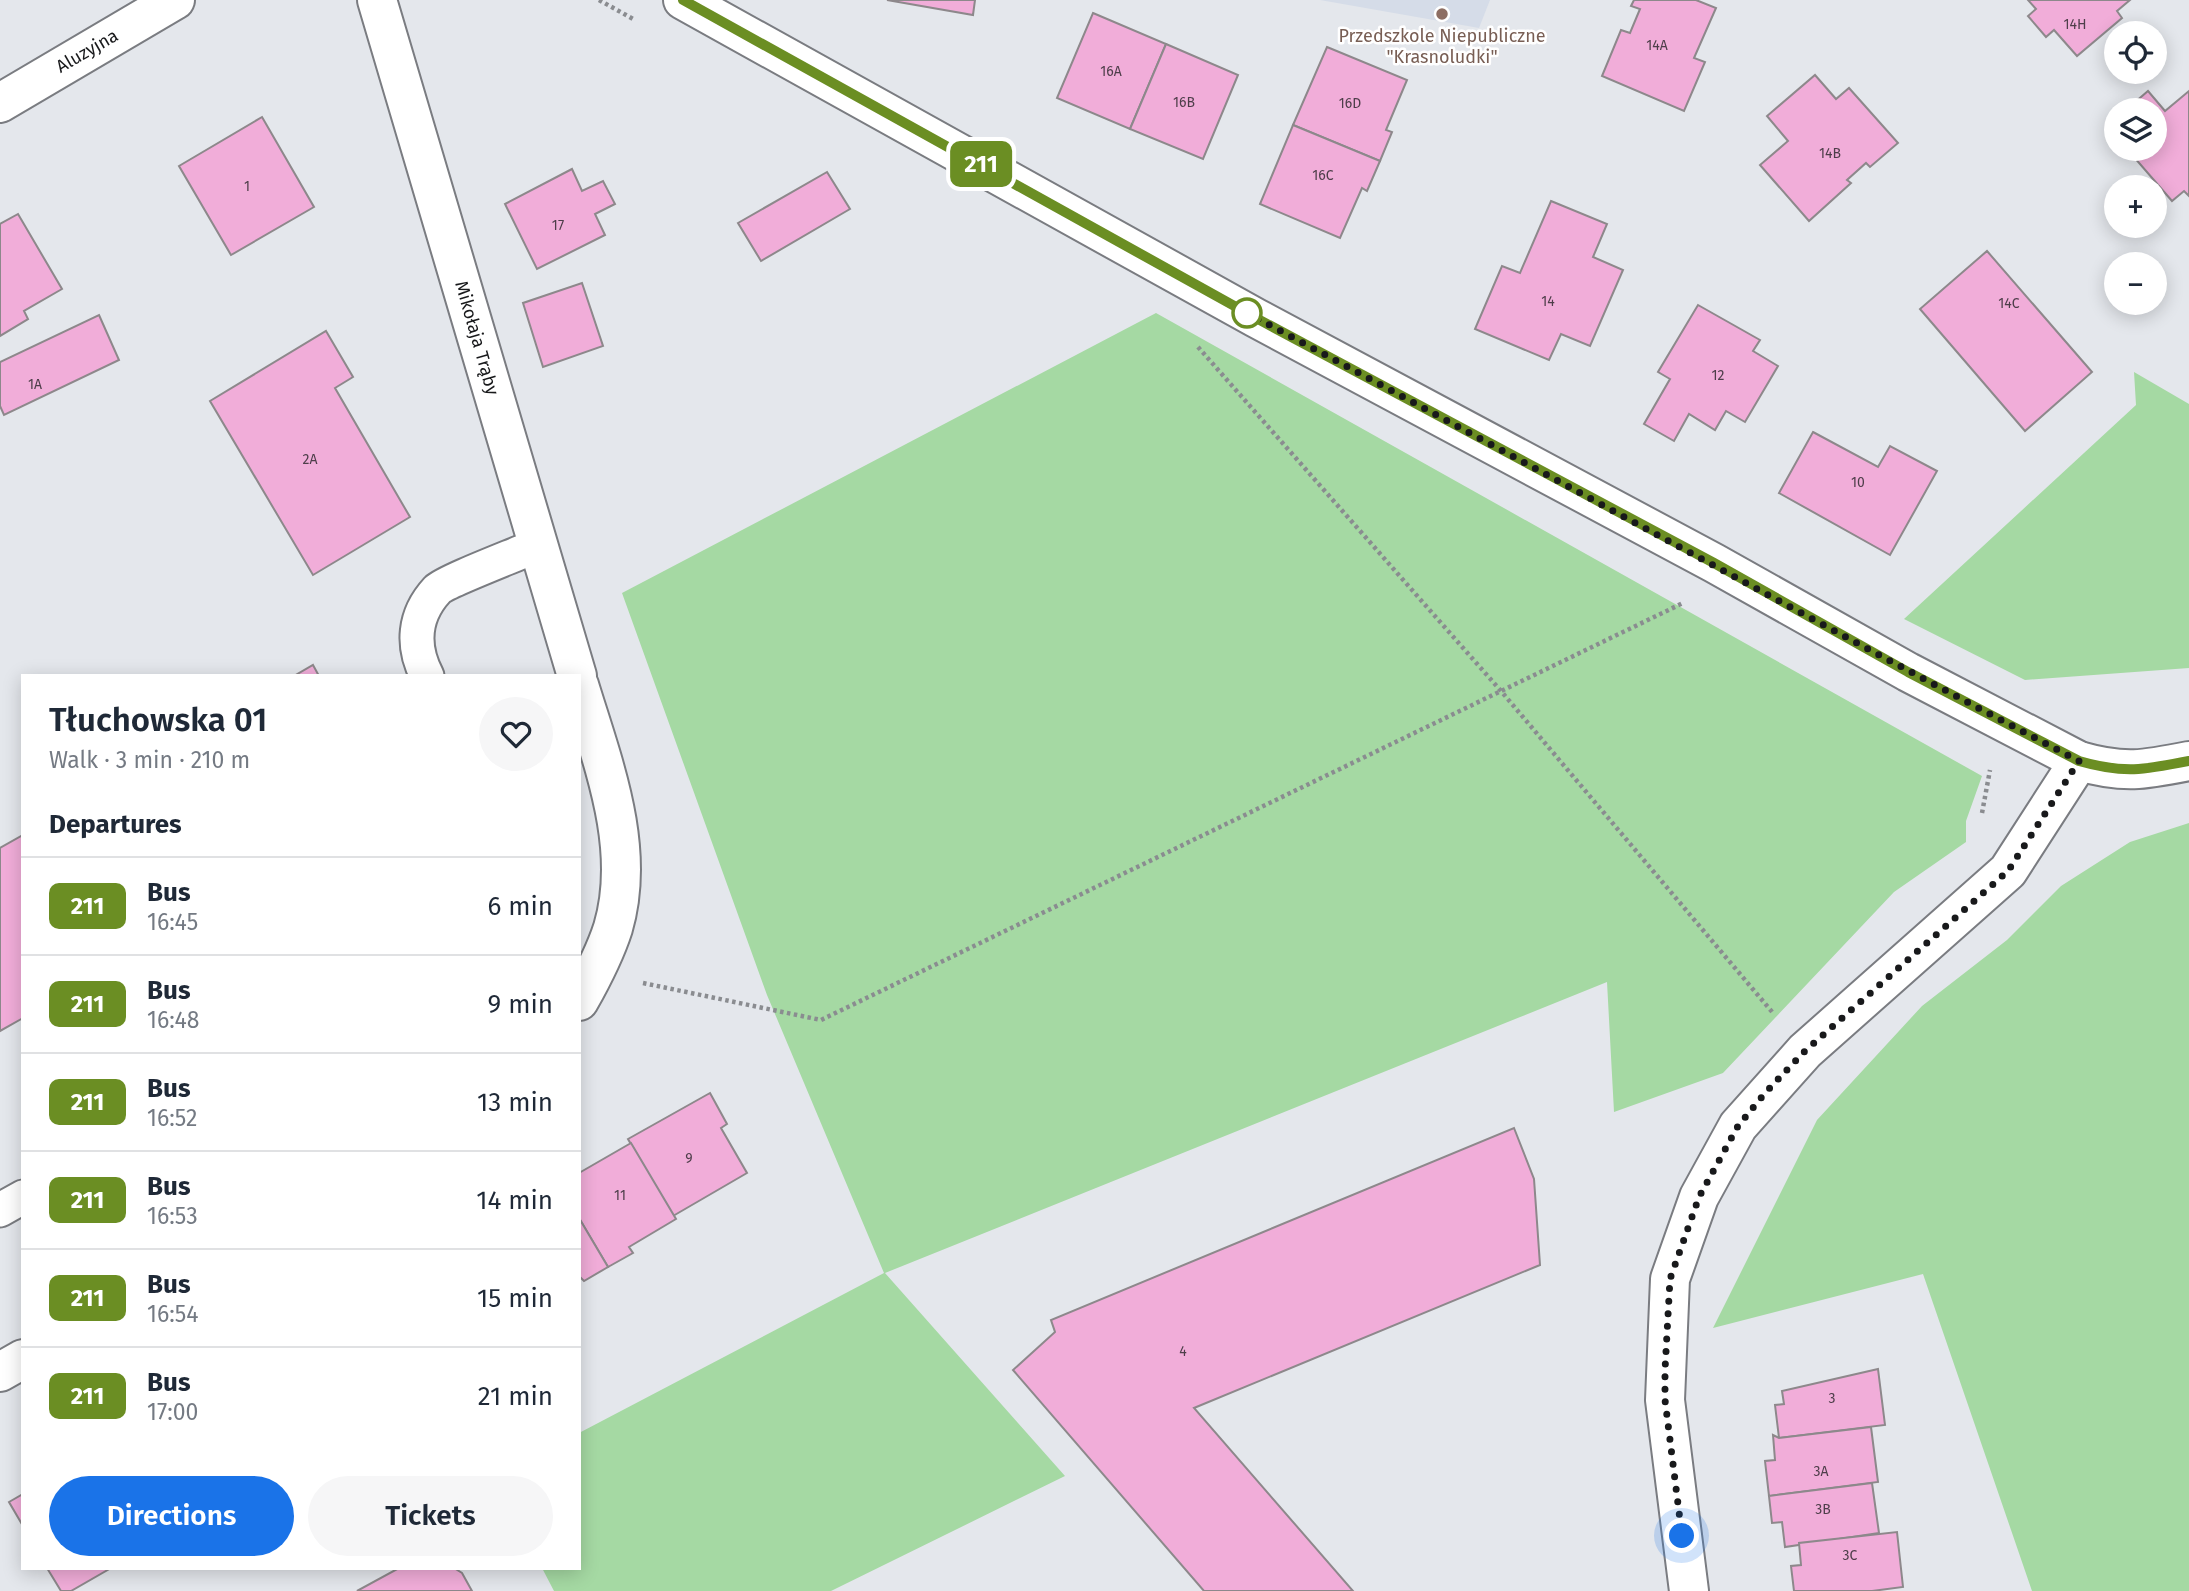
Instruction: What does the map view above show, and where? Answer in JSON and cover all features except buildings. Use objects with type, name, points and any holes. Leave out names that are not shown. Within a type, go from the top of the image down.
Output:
[{"type":"street","name":"Aluzyjna","points":[[0,103],[175,0]]},
{"type":"street","name":"Mikołaja Trąby","points":[[377,0],[576,674]]},
{"type":"street","points":[[705,5],[1256,318],[1714,563],[1908,672],[2079,761],[2108,769],[2135,772],[2189,761]]},
{"type":"street","points":[[581,692],[609,786],[620,843],[619,890],[613,927],[587,987]]},
{"type":"street","points":[[1689,1591],[1665,1400],[1670,1279],[1699,1197],[1738,1126],[1805,1051],[2008,871],[2079,761]]},
{"type":"street","points":[[0,1372],[21,1360]]},
{"type":"lane","points":[[426,674],[419,661],[416,621],[439,588],[538,545]]},
{"type":"path","points":[[1194,342],[1501,691],[1805,1051]]},
{"type":"path","points":[[587,987],[821,1020],[1684,602]]},
{"type":"shaded area","name":"Przedszkole Niepubliczne \"Krasnoludki\"","points":[[1320,0],[1490,0],[1479,28]]},
{"type":"green space","points":[[1156,313],[1982,776],[1966,821],[1966,842],[1894,892],[1723,1073],[1614,1112],[1607,982],[885,1273],[1065,1476],[831,1591],[554,1591],[543,1570],[581,1570],[581,1432],[884,1273],[767,995],[622,593]]},
{"type":"green space","points":[[2134,372],[2189,404],[2189,668],[2025,680],[1904,619],[2136,405]]},
{"type":"green space","points":[[2189,823],[2189,1591],[2032,1591],[1923,1274],[1713,1328],[1817,1120],[1922,1006],[2007,940],[2061,886],[2130,842]]},
{"type":"bus line","name":"211","points":[[683,0],[1256,318],[1714,563],[1908,672],[2079,761],[2108,769],[2135,772],[2189,761]]},
{"type":"place","name":"Przedszkole Niepubliczne \"Krasnoludki\"","points":[[1442,14]]},
{"type":"route","points":[[1247,313],[1714,563],[1908,672],[2079,761],[2008,871],[1805,1051],[1765,1093],[1738,1126],[1699,1197],[1670,1279],[1666,1347],[1665,1400],[1682,1536]]}]
